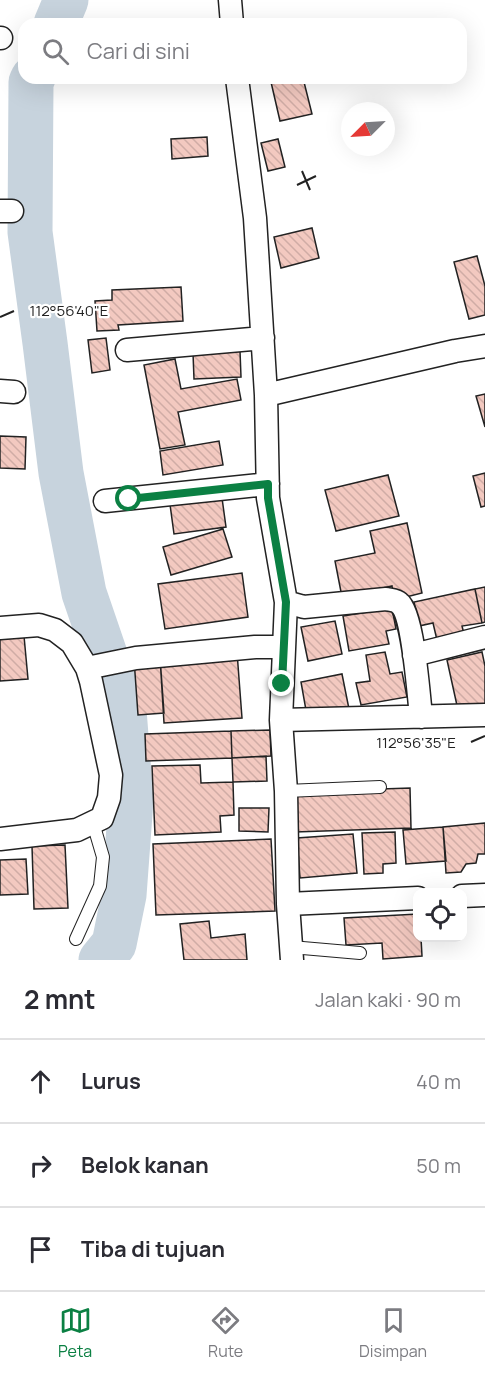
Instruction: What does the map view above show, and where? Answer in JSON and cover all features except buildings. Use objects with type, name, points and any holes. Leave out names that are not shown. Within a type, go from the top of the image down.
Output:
[{"type":"street","points":[[230,0],[232,18]]},
{"type":"street","points":[[238,84],[255,218],[267,394],[268,498],[286,602],[281,720],[286,791],[291,954]]},
{"type":"street","points":[[127,350],[263,338]]},
{"type":"street","points":[[267,394],[485,346]]},
{"type":"street","points":[[105,501],[268,484]]},
{"type":"street","points":[[286,602],[304,607],[386,598],[399,602],[407,617],[421,717]]},
{"type":"street","points":[[0,628],[39,625],[56,630],[72,643],[93,667],[91,681],[111,775],[109,798],[102,818],[77,830],[0,839]]},
{"type":"street","points":[[414,655],[485,637]]},
{"type":"street","points":[[93,667],[136,658],[255,647],[284,647]]},
{"type":"street","points":[[281,720],[485,716]]},
{"type":"street","points":[[467,896],[485,895]]},
{"type":"street","points":[[288,904],[413,898]]},
{"type":"lane","points":[[286,791],[380,787]]},
{"type":"lane","points":[[76,939],[100,886],[103,857],[93,823]]},
{"type":"lane","points":[[291,954],[360,952]]},
{"type":"waterway","points":[[58,18],[66,0]]},
{"type":"waterway","points":[[31,84],[30,232],[61,473],[84,593],[124,710],[131,800],[124,895],[114,944],[101,960]]},
{"type":"route","points":[[129,499],[268,484],[268,498],[286,602],[282,684]]}]
